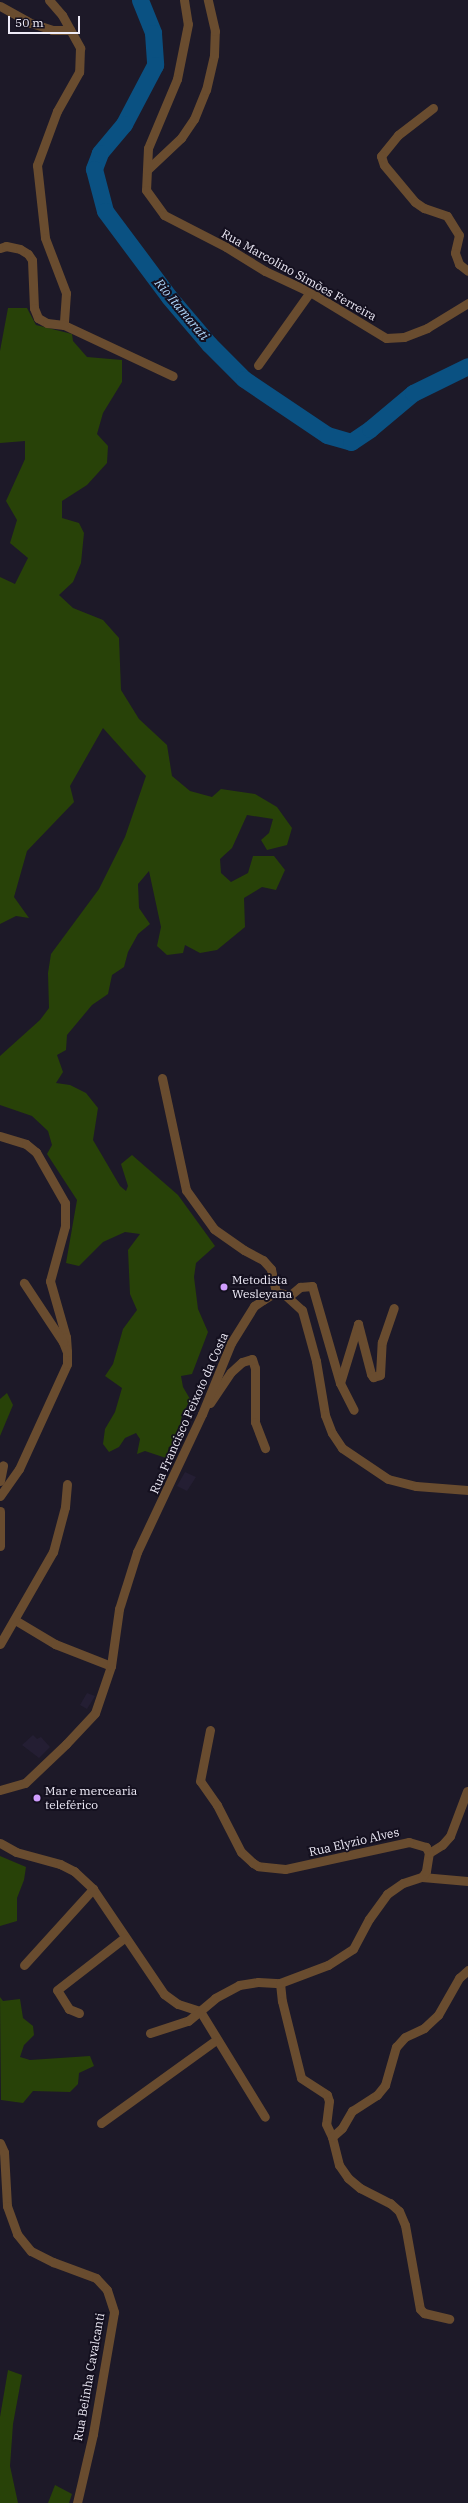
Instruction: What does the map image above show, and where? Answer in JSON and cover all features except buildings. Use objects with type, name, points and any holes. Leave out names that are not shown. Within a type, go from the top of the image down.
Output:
[{"type":"street","points":[[49,0],[62,15],[80,48],[79,72],[57,111],[41,150],[38,165],[45,238],[66,293],[64,325]]},
{"type":"street","name":"Rua Marcolino Simões Ferreira","points":[[184,0],[188,24],[177,80],[148,148],[146,190],[164,215],[226,247],[266,272],[310,292],[386,338],[395,339],[427,328],[468,303]]},
{"type":"street","points":[[147,170],[181,138],[194,119],[206,90],[214,55],[215,31],[208,0]]},
{"type":"street","points":[[0,6],[31,23],[52,30],[70,30]]},
{"type":"street","points":[[433,108],[398,135],[381,156],[384,165],[415,202],[424,208],[447,216],[459,235],[455,253],[459,264],[468,271]]},
{"type":"street","points":[[0,248],[6,246],[20,249],[28,254],[32,260],[34,308],[38,318],[47,322],[64,325],[173,376]]},
{"type":"street","points":[[258,365],[310,292]]},
{"type":"street","points":[[162,1078],[186,1190],[214,1230],[244,1250],[263,1260],[271,1269],[276,1292],[288,1297],[302,1310],[316,1361],[325,1415],[332,1433],[342,1448],[388,1479],[416,1486],[468,1490]]},
{"type":"street","points":[[0,1136],[26,1144],[36,1152],[65,1203],[65,1226],[50,1281],[66,1337],[67,1352],[64,1376],[38,1424],[20,1469],[0,1496]]},
{"type":"street","points":[[24,1283],[67,1352]]},
{"type":"street","points":[[288,1297],[300,1287],[312,1286],[340,1383],[354,1410]]},
{"type":"street","name":"Rua Francisco Peixoto da Costa","points":[[0,1790],[25,1783],[66,1744],[94,1713],[112,1666],[118,1609],[137,1552],[202,1414],[231,1343],[254,1306],[276,1292]]},
{"type":"street","points":[[340,1383],[358,1324],[371,1374],[373,1376],[380,1375],[382,1342],[394,1308]]},
{"type":"street","points":[[202,1414],[231,1372],[242,1362],[252,1359],[255,1368],[254,1422],[265,1448]]},
{"type":"street","points":[[0,1481],[3,1465]]},
{"type":"street","points":[[0,1644],[53,1552],[65,1507],[67,1484]]},
{"type":"street","points":[[0,1511],[0,1546]]},
{"type":"street","points":[[15,1620],[55,1644],[112,1666]]},
{"type":"street","name":"Rua Elyzio Alves","points":[[210,1730],[200,1781],[217,1805],[241,1852],[258,1866],[285,1869],[306,1866],[409,1842],[426,1847],[429,1853]]},
{"type":"street","points":[[422,1877],[426,1871],[429,1853],[442,1845],[450,1836],[467,1791]]},
{"type":"street","points":[[0,1843],[16,1852],[60,1864],[74,1871],[93,1889],[124,1938],[164,1994],[178,2004],[200,2011],[216,2040],[239,2073],[265,2117]]},
{"type":"street","points":[[150,2033],[188,2021],[200,2011],[239,1985],[258,1982],[280,1983],[328,1965],[353,1950],[369,1919],[387,1894],[403,1883],[422,1877],[468,1881]]},
{"type":"street","points":[[24,1964],[93,1889]]},
{"type":"street","points":[[79,2013],[69,2009],[57,1990],[124,1938]]},
{"type":"street","points":[[332,2137],[342,2128],[352,2111],[377,2095],[385,2085],[396,2047],[405,2037],[424,2028],[438,2015],[459,1978],[468,1970]]},
{"type":"street","points":[[280,1983],[282,2001],[301,2078],[327,2096],[329,2101],[326,2124],[332,2137],[339,2165],[348,2178],[360,2188],[390,2203],[399,2211],[406,2225],[420,2309],[424,2313],[449,2319]]},
{"type":"street","points":[[101,2123],[216,2040]]},
{"type":"street","name":"Rua Belinha Cavalcanti","points":[[0,2143],[4,2152],[6,2206],[17,2234],[31,2251],[53,2262],[96,2278],[107,2290],[114,2312],[93,2434],[77,2503]]},
{"type":"shaded area","points":[[185,1472],[196,1477],[187,1491],[177,1486]]},
{"type":"shaded area","points":[[87,1693],[95,1696],[87,1709],[80,1705]]},
{"type":"shaded area","points":[[33,1735],[37,1739],[41,1737],[50,1747],[39,1758],[22,1745]]},
{"type":"green space","points":[[8,308],[27,308],[36,325],[72,334],[73,341],[87,357],[122,360],[122,382],[103,413],[97,434],[108,446],[107,463],[87,485],[62,501],[62,518],[79,523],[84,533],[81,563],[73,582],[59,595],[73,608],[103,620],[119,638],[121,690],[139,719],[167,745],[172,776],[190,791],[212,797],[221,789],[255,794],[277,807],[292,828],[287,845],[267,850],[261,840],[269,833],[273,819],[247,815],[232,848],[220,859],[221,873],[231,882],[248,873],[253,856],[274,856],[285,870],[276,890],[262,887],[244,898],[245,927],[217,950],[200,953],[185,945],[183,953],[167,955],[157,946],[161,927],[149,871],[138,884],[139,908],[150,924],[138,934],[128,952],[124,967],[112,975],[108,994],[92,1005],[67,1035],[66,1050],[57,1055],[63,1072],[56,1083],[70,1085],[86,1093],[98,1108],[93,1140],[120,1186],[126,1191],[128,1186],[121,1164],[132,1155],[178,1195],[215,1246],[196,1263],[194,1277],[198,1309],[208,1332],[192,1374],[181,1376],[183,1387],[190,1399],[181,1419],[182,1438],[172,1460],[145,1451],[137,1454],[140,1439],[136,1433],[125,1438],[119,1447],[109,1452],[103,1444],[105,1429],[115,1412],[122,1388],[105,1376],[113,1364],[123,1329],[137,1310],[130,1294],[128,1250],[140,1234],[125,1232],[103,1242],[79,1266],[66,1263],[77,1200],[47,1154],[52,1145],[48,1131],[32,1116],[0,1105],[0,1056],[40,1020],[49,1008],[48,973],[51,954],[99,889],[125,837],[146,776],[103,728],[70,786],[74,802],[27,851],[14,897],[29,918],[16,916],[0,924],[0,577],[15,584],[28,558],[10,543],[17,520],[6,501],[25,459],[25,441],[0,443],[0,351]]},
{"type":"green space","points":[[7,1393],[13,1405],[0,1436],[0,1399]]},
{"type":"green space","points":[[0,1856],[26,1867],[24,1880],[17,1898],[17,1921],[0,1926]]},
{"type":"green space","points":[[0,1997],[3,2001],[20,1999],[23,2018],[33,2026],[34,2035],[24,2045],[20,2057],[30,2060],[90,2056],[94,2066],[79,2073],[78,2084],[70,2092],[33,2091],[23,2103],[1,2100]]},
{"type":"green space","points":[[8,2370],[22,2375],[13,2424],[10,2466],[18,2503],[0,2503],[0,2417]]},
{"type":"green space","points":[[55,2485],[72,2494],[69,2503],[48,2503]]},
{"type":"waterway","name":"Rio Itamarati","points":[[140,0],[153,33],[155,65],[124,124],[100,153],[94,169],[105,211],[169,297],[209,344],[244,379],[327,435],[351,442],[370,429],[413,393],[468,366]]},
{"type":"place","name":"Metodista Wesleyana","points":[[224,1287]]},
{"type":"place","name":"Mar e mercearia teleférico","points":[[37,1798]]}]
